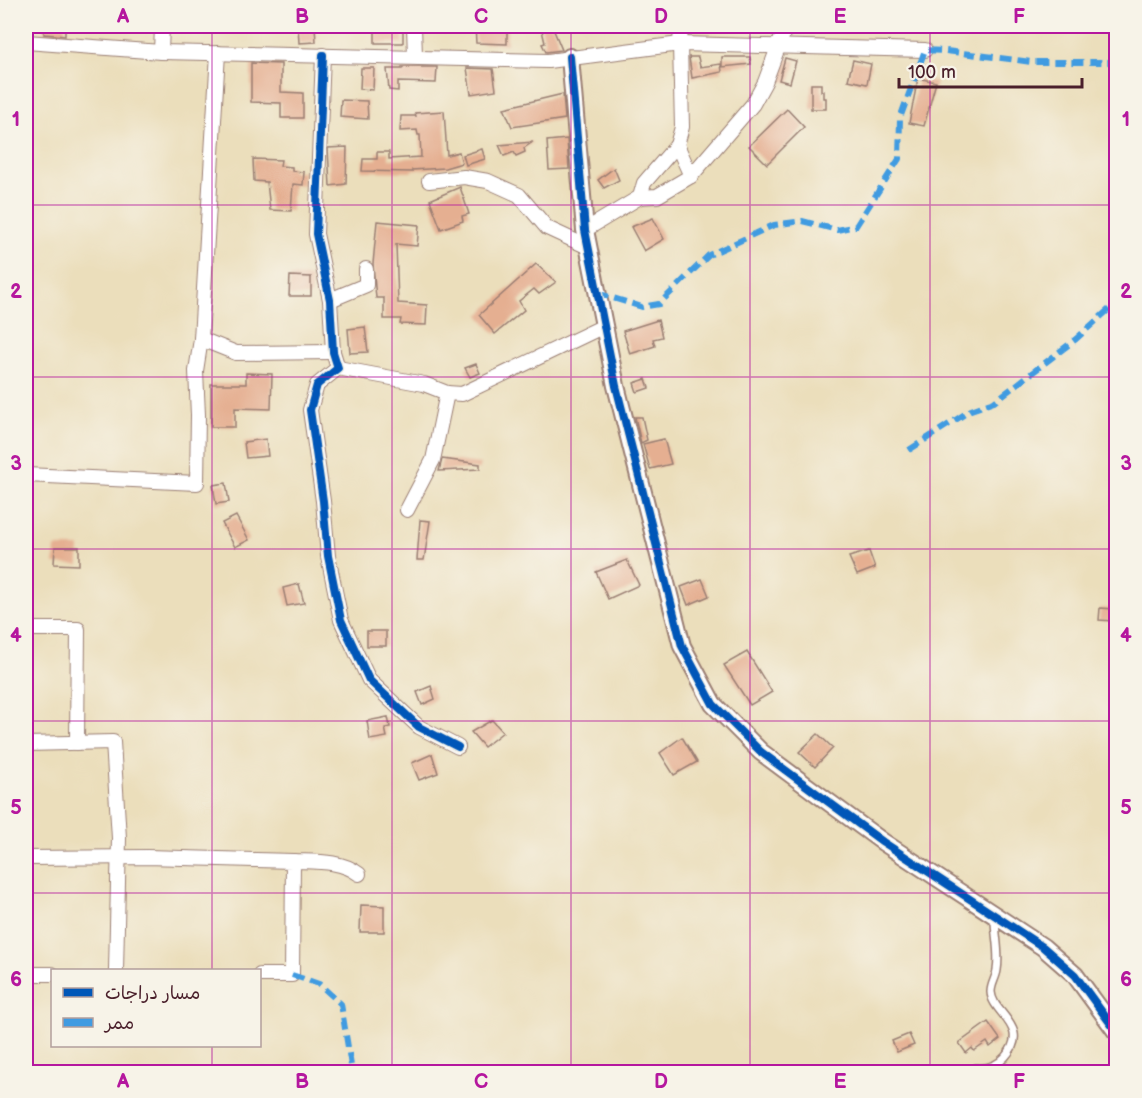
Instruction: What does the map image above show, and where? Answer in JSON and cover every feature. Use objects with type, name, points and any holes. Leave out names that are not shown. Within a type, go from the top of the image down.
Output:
[{"type":"street","points":[[161,52],[162,26]]},
{"type":"street","points":[[414,26],[415,57]]},
{"type":"street","points":[[640,197],[644,183],[677,145],[682,127],[681,26]]},
{"type":"street","points":[[585,230],[640,197],[657,196],[691,176],[753,104],[765,82],[786,26]]},
{"type":"street","points":[[26,42],[161,52],[548,60],[680,44],[925,50]]},
{"type":"street","points":[[26,475],[197,483],[196,371],[201,339],[219,54]]},
{"type":"street","points":[[323,55],[315,234],[330,300],[333,352],[338,368]]},
{"type":"street","points":[[570,57],[585,230],[616,386],[682,646],[713,704],[761,752],[884,842],[1043,947],[1075,975],[1116,1031]]},
{"type":"street","points":[[677,145],[691,176]]},
{"type":"street","points":[[429,181],[465,177],[488,181],[519,195],[547,228],[588,247]]},
{"type":"street","points":[[330,300],[366,285],[366,269]]},
{"type":"street","points":[[458,747],[420,727],[369,680],[341,620],[328,556],[310,410],[317,385],[338,368],[424,384],[447,393],[462,394],[604,326]]},
{"type":"street","points":[[201,339],[236,353],[333,352]]},
{"type":"street","points":[[407,510],[433,460],[447,393]]},
{"type":"street","points":[[26,629],[78,628],[77,742]]},
{"type":"street","points":[[26,744],[113,742],[118,857],[116,969]]},
{"type":"street","points":[[26,858],[118,857],[293,861],[340,865],[359,874]]},
{"type":"street","points":[[261,975],[292,975],[293,861]]},
{"type":"street","points":[[26,974],[51,974]]},
{"type":"lane","points":[[976,1068],[986,1068],[1000,1063],[1011,1050],[1014,1036],[1010,1023],[991,996],[991,986],[997,970],[994,916]]},
{"type":"building","points":[[44,26],[65,26],[65,36],[44,34]]},
{"type":"building","points":[[298,26],[315,26],[316,42],[299,43]]},
{"type":"building","points":[[475,26],[490,26],[491,29],[507,28],[507,44],[476,43]]},
{"type":"building","points":[[541,26],[552,26],[562,50],[546,52],[542,44],[545,43]]},
{"type":"building","points":[[375,27],[403,27],[403,43],[375,43]]},
{"type":"building","points":[[689,57],[698,57],[700,67],[721,64],[722,72],[692,78]]},
{"type":"building","points":[[722,57],[750,57],[751,64],[722,67]]},
{"type":"building","points":[[785,58],[796,61],[790,83],[779,80]]},
{"type":"building","points":[[853,60],[871,64],[867,84],[848,80]]},
{"type":"building","points":[[251,63],[281,64],[281,92],[303,93],[303,118],[281,118],[281,103],[251,102]]},
{"type":"building","points":[[402,67],[437,67],[436,83],[398,82],[398,91],[389,90],[387,69],[402,69]]},
{"type":"building","points":[[361,68],[374,68],[373,90],[360,89]]},
{"type":"building","points":[[467,68],[493,69],[496,90],[471,94]]},
{"type":"building","points":[[918,78],[936,82],[924,126],[909,123]]},
{"type":"building","points":[[811,84],[821,84],[823,98],[826,98],[826,109],[811,109]]},
{"type":"building","points":[[563,94],[565,119],[512,127],[504,108]]},
{"type":"building","points":[[341,100],[367,101],[368,119],[340,117]]},
{"type":"building","points":[[787,109],[804,127],[767,164],[749,146]]},
{"type":"building","points":[[444,111],[447,155],[459,152],[462,163],[445,168],[412,170],[412,172],[362,171],[363,159],[377,159],[377,152],[389,152],[389,159],[421,157],[420,135],[417,130],[400,131],[401,116]]},
{"type":"building","points":[[567,139],[569,169],[549,170],[547,141]]},
{"type":"building","points":[[533,142],[524,148],[525,152],[516,156],[514,152],[504,156],[499,145]]},
{"type":"building","points":[[347,147],[346,184],[330,186],[328,148]]},
{"type":"building","points":[[482,149],[485,159],[466,165],[463,155]]},
{"type":"building","points":[[253,159],[281,160],[280,166],[292,167],[292,171],[304,172],[303,185],[293,184],[291,211],[270,210],[267,182],[254,181]]},
{"type":"building","points":[[614,168],[619,180],[604,188],[598,180]]},
{"type":"building","points":[[460,187],[469,214],[462,216],[463,221],[441,229],[430,200]]},
{"type":"building","points":[[653,218],[664,239],[644,251],[631,227]]},
{"type":"building","points":[[377,221],[419,225],[417,246],[396,244],[398,303],[427,305],[426,325],[400,324],[401,319],[384,319],[384,298],[376,298],[373,264]]},
{"type":"building","points":[[536,264],[556,282],[539,294],[534,289],[519,301],[524,310],[495,334],[479,315]]},
{"type":"building","points":[[290,276],[311,277],[311,296],[289,296]]},
{"type":"building","points":[[658,320],[662,337],[653,339],[655,346],[630,354],[623,331]]},
{"type":"building","points":[[365,327],[368,352],[350,353],[348,329]]},
{"type":"building","points":[[476,364],[480,373],[470,377],[465,368]]},
{"type":"building","points":[[246,373],[272,374],[271,409],[235,408],[235,427],[211,427],[211,384],[246,384]]},
{"type":"building","points":[[646,379],[649,388],[637,392],[634,383]]},
{"type":"building","points":[[635,417],[642,417],[647,440],[641,443]]},
{"type":"building","points":[[266,439],[268,456],[246,458],[244,442]]},
{"type":"building","points":[[664,439],[671,464],[650,469],[643,444]]},
{"type":"building","points":[[442,459],[480,464],[480,469],[439,471]]},
{"type":"building","points":[[226,483],[229,502],[216,504],[213,485]]},
{"type":"building","points":[[236,516],[249,540],[235,547],[222,523]]},
{"type":"building","points":[[420,520],[430,521],[424,560],[417,560]]},
{"type":"building","points":[[55,547],[79,547],[79,565],[54,564]]},
{"type":"building","points":[[869,551],[875,568],[857,575],[849,557]]},
{"type":"building","points":[[627,560],[639,585],[608,599],[596,572]]},
{"type":"building","points":[[702,579],[709,596],[688,605],[681,587]]},
{"type":"building","points":[[299,584],[304,603],[287,606],[283,588]]},
{"type":"building","points":[[1100,608],[1114,609],[1113,621],[1099,620]]},
{"type":"building","points":[[367,631],[386,631],[386,646],[367,646]]},
{"type":"building","points":[[747,652],[772,692],[750,705],[724,665]]},
{"type":"building","points":[[431,686],[435,699],[422,705],[417,692]]},
{"type":"building","points":[[388,717],[390,727],[385,728],[387,737],[370,740],[367,721]]},
{"type":"building","points":[[492,720],[503,732],[484,747],[471,732]]},
{"type":"building","points":[[818,734],[833,748],[815,767],[799,752]]},
{"type":"building","points":[[682,737],[697,762],[674,775],[660,753]]},
{"type":"building","points":[[432,754],[438,773],[419,780],[412,763]]},
{"type":"building","points":[[361,905],[384,906],[384,932],[360,932]]},
{"type":"building","points":[[988,1022],[1000,1039],[990,1047],[987,1042],[974,1051],[972,1048],[966,1053],[959,1043]]},
{"type":"building","points":[[909,1034],[914,1045],[897,1052],[892,1041]]},
{"type":"marked path","points":[[597,293],[642,307],[659,304],[709,255],[774,225],[802,221],[837,230],[856,226],[899,159],[900,118],[925,50],[1032,62],[1116,62]]},
{"type":"marked path","points":[[909,450],[971,410],[994,402],[1076,339],[1116,303]]},
{"type":"marked path","points":[[292,975],[319,984],[341,1004],[352,1072]]},
{"type":"cycle path","points":[[323,55],[316,234],[330,300],[333,352],[338,368],[317,385],[310,410],[328,556],[341,620],[369,680],[419,727],[458,747]]},
{"type":"cycle path","points":[[570,57],[585,230],[616,386],[682,646],[713,704],[761,752],[819,795],[883,842],[1043,947],[1075,975],[1116,1031]]}]
